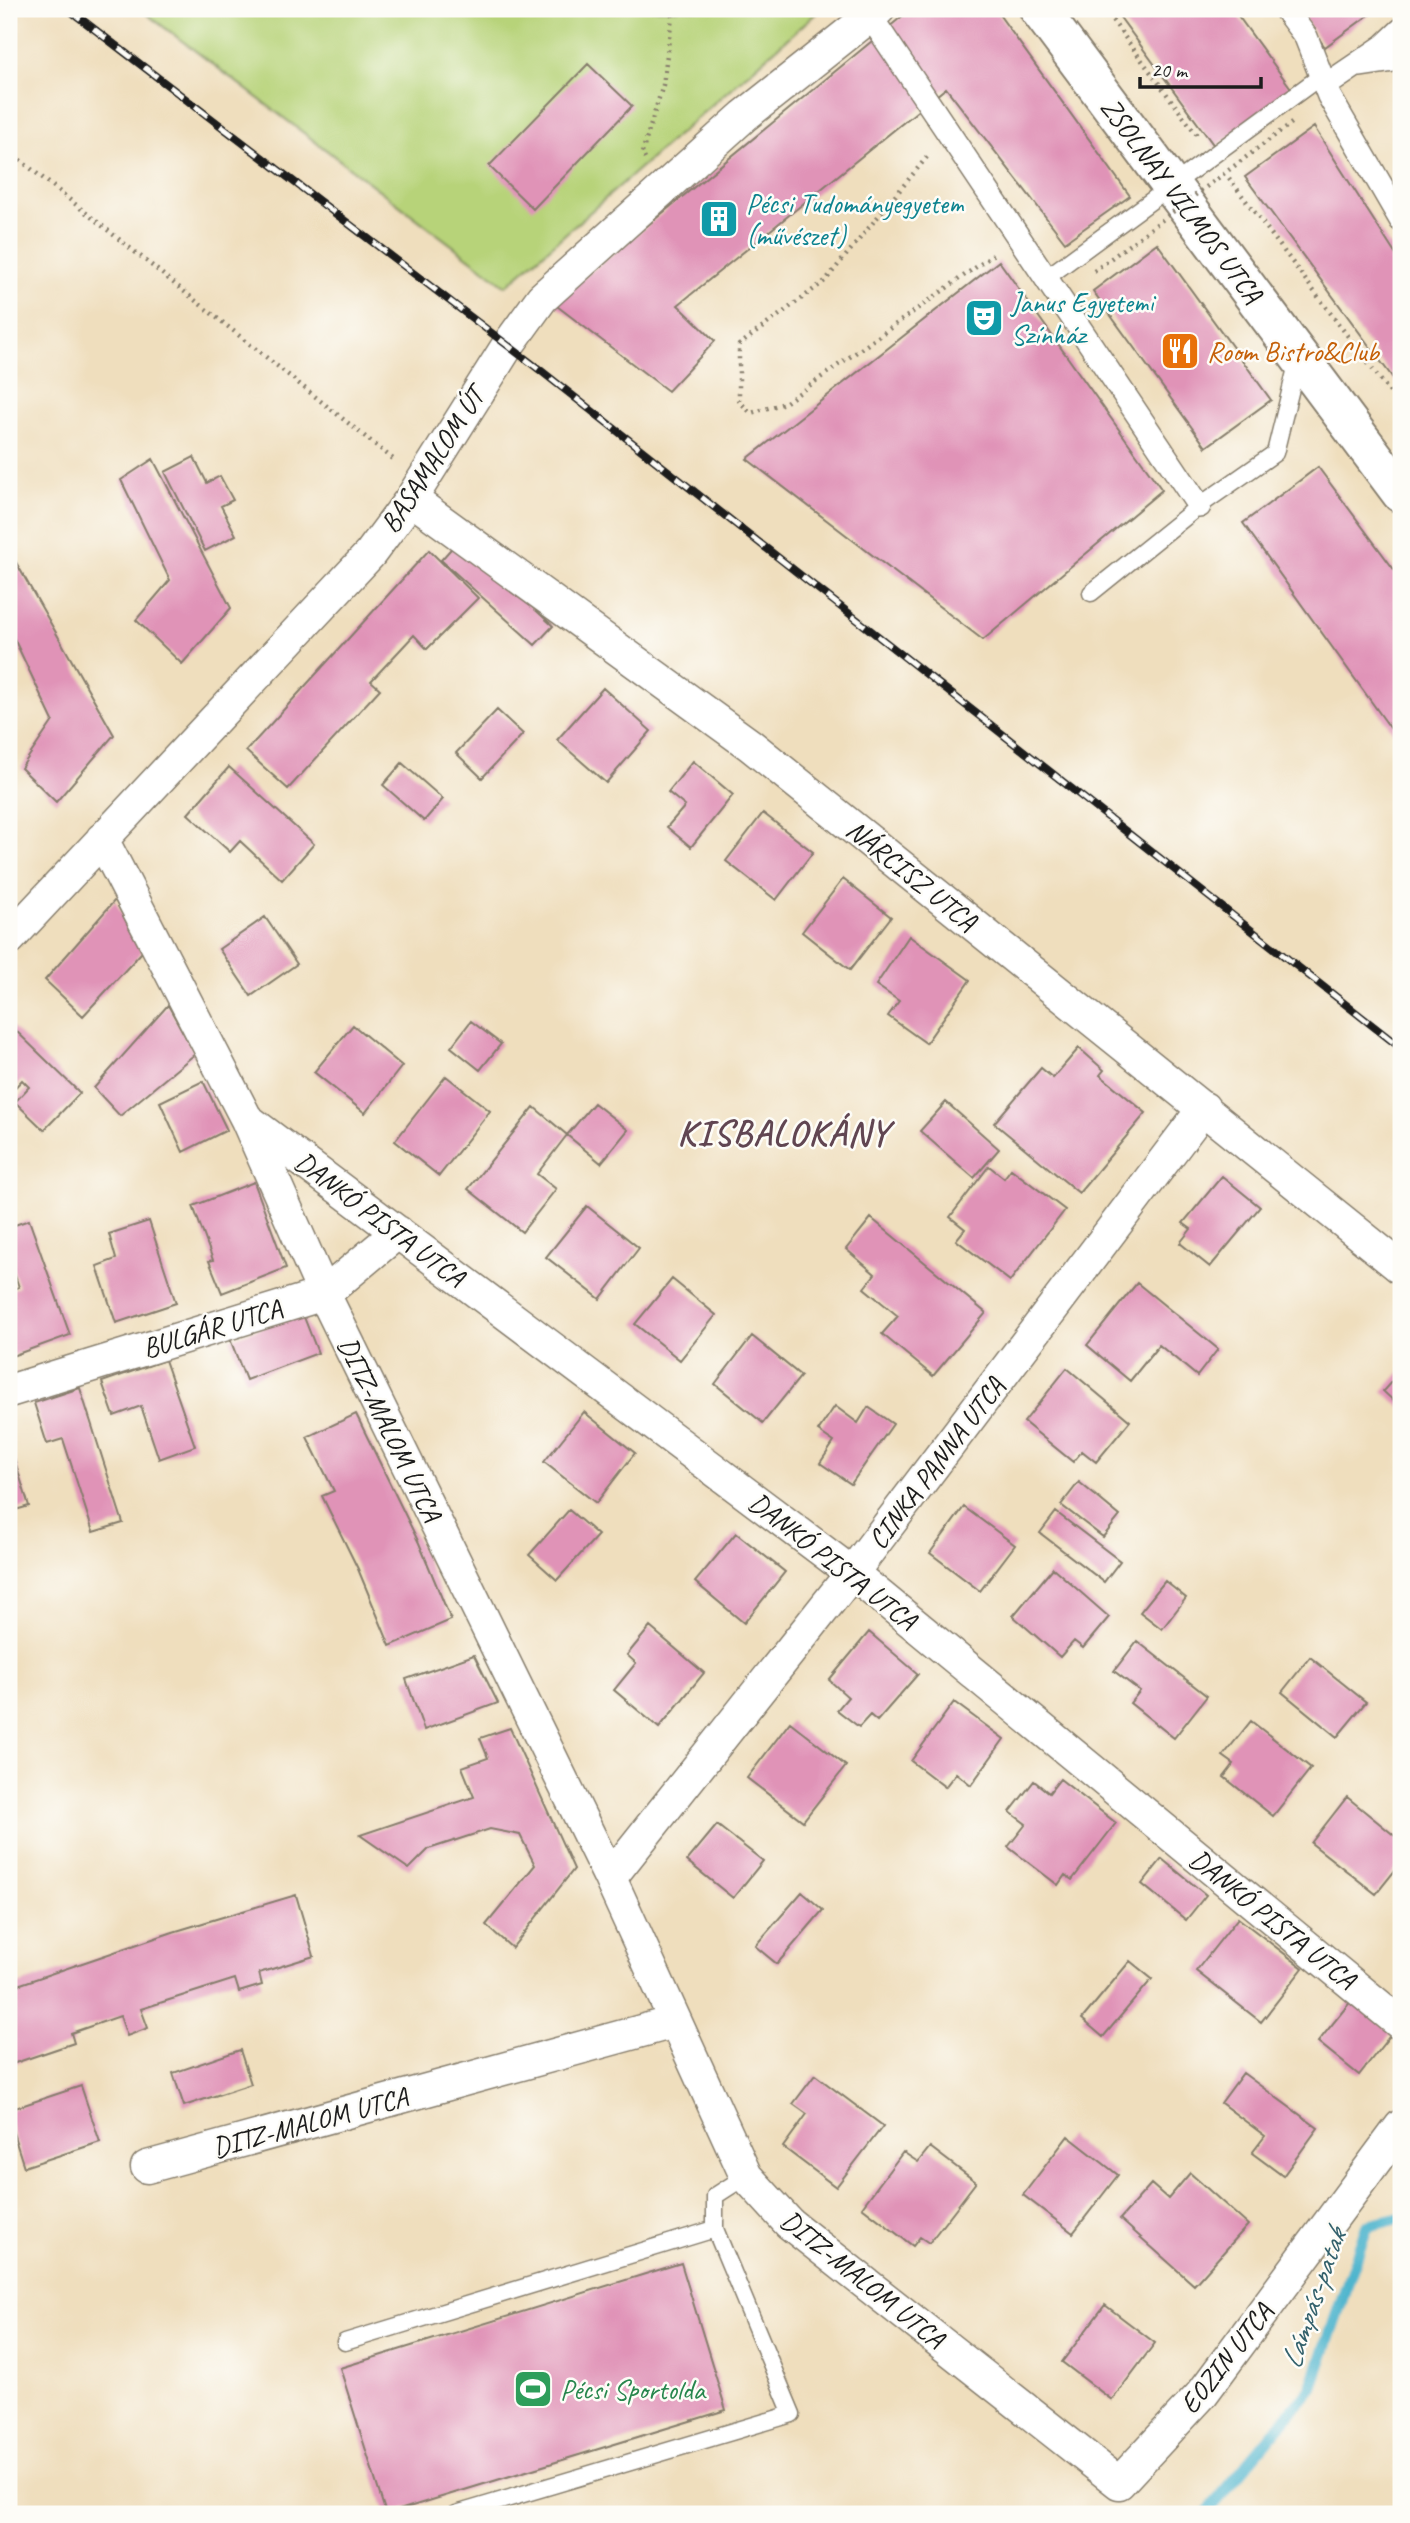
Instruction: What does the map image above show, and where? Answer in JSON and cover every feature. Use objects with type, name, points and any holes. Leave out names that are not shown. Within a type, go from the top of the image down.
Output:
[{"type":"main road","name":"ZSOLNAY VILMOS UTCA","points":[[1039,9],[1401,493]]},
{"type":"street","points":[[1284,9],[1306,37],[1329,96],[1401,220]]},
{"type":"street","name":"BASAMALOM ÚT","points":[[9,939],[370,554],[416,491],[508,345],[542,298],[744,116],[874,13]]},
{"type":"street","points":[[874,13],[947,132],[1199,506]]},
{"type":"street","points":[[1323,81],[1355,66],[1384,46],[1401,30]]},
{"type":"street","points":[[1355,66],[1401,59]]},
{"type":"street","name":"NÁRCISZ UTCA","points":[[416,491],[750,746],[1401,1268]]},
{"type":"street","name":"DITZ-MALOM UTCA","points":[[102,839],[247,1120],[324,1294],[610,1878],[746,2176],[789,2223],[1119,2483]]},
{"type":"street","name":"CINKA PANNA UTCA","points":[[610,1878],[852,1573],[1204,1108]]},
{"type":"street","name":"DANKÓ PISTA UTCA","points":[[247,1120],[852,1573],[1401,2024]]},
{"type":"street","name":"BULGÁR UTCA","points":[[9,1391],[324,1294],[398,1232]]},
{"type":"street","name":"DITZ-MALOM UTCA","points":[[148,2167],[674,2022]]},
{"type":"street","name":"EOZIN UTCA","points":[[1119,2483],[1202,2393],[1401,2126]]},
{"type":"lane","points":[[1046,278],[1323,81]]},
{"type":"lane","points":[[1091,593],[1199,506],[1275,453],[1299,358]]},
{"type":"lane","points":[[456,2514],[792,2414],[715,2229],[715,2196],[746,2176]]},
{"type":"lane","points":[[345,2342],[715,2229]]},
{"type":"path","points":[[660,191],[642,153],[663,85],[673,9]]},
{"type":"path","points":[[1104,9],[1401,407]]},
{"type":"path","points":[[1094,271],[1293,122]]},
{"type":"path","points":[[947,132],[825,281],[739,345],[739,401],[751,413],[785,403],[1018,236]]},
{"type":"path","points":[[9,151],[193,296],[416,491]]},
{"type":"green space","points":[[140,9],[821,9],[506,286]]},
{"type":"building","name":"Pécsi Tudományegyetem (művészet)","points":[[911,9],[995,9],[1130,196],[1065,242],[946,88],[678,305],[715,341],[668,391],[553,303]]},
{"type":"building","points":[[1114,9],[1233,9],[1293,91],[1215,147]]},
{"type":"building","points":[[1297,9],[1377,9],[1325,47]]},
{"type":"building","points":[[588,64],[632,106],[533,209],[489,166]]},
{"type":"building","points":[[1314,127],[1401,263],[1401,389],[1245,177]]},
{"type":"building","points":[[1157,243],[1271,400],[1206,447],[1093,291]]},
{"type":"building","points":[[999,261],[1162,490],[983,640],[747,459]]},
{"type":"building","points":[[194,457],[207,483],[220,476],[233,500],[221,506],[236,535],[205,551],[165,472]]},
{"type":"building","points":[[153,459],[231,608],[182,664],[136,620],[170,580],[121,480]]},
{"type":"building","points":[[1318,467],[1401,579],[1401,743],[1243,523]]},
{"type":"building","points":[[459,540],[553,626],[535,645],[441,560]]},
{"type":"building","points":[[9,550],[114,735],[56,802],[21,768],[53,721],[9,628]]},
{"type":"building","points":[[429,550],[478,598],[427,649],[414,635],[371,681],[380,689],[288,789],[246,751]]},
{"type":"building","points":[[603,688],[651,731],[606,783],[557,740]]},
{"type":"building","points":[[497,710],[523,734],[482,778],[456,753]]},
{"type":"building","points":[[693,761],[733,795],[691,847],[667,827],[685,806],[668,792]]},
{"type":"building","points":[[402,763],[443,799],[424,821],[383,785]]},
{"type":"building","points":[[229,767],[314,844],[282,880],[240,841],[230,852],[188,814]]},
{"type":"building","points":[[763,813],[813,852],[776,900],[726,861]]},
{"type":"building","points":[[843,879],[891,917],[850,970],[802,932]]},
{"type":"building","points":[[115,900],[142,952],[83,1016],[45,980]]},
{"type":"building","points":[[265,917],[297,964],[251,996],[219,949]]},
{"type":"building","points":[[909,936],[970,980],[926,1043],[888,1016],[899,1001],[876,985]]},
{"type":"building","points":[[168,1005],[195,1054],[120,1116],[94,1088]]},
{"type":"building","points":[[471,1021],[501,1044],[480,1070],[451,1047]]},
{"type":"building","points":[[9,1024],[80,1093],[44,1130],[15,1102],[29,1087],[22,1080],[9,1094]]},
{"type":"building","points":[[353,1025],[402,1066],[365,1113],[314,1072]]},
{"type":"building","points":[[1079,1048],[1104,1070],[1100,1075],[1146,1113],[1079,1193],[994,1123],[1041,1068],[1053,1078]]},
{"type":"building","points":[[446,1076],[490,1111],[439,1176],[395,1141]]},
{"type":"building","points":[[203,1081],[227,1130],[183,1152],[160,1102]]},
{"type":"building","points":[[946,1102],[999,1149],[974,1178],[920,1131]]},
{"type":"building","points":[[594,1103],[628,1130],[601,1163],[567,1135]]},
{"type":"building","points":[[534,1107],[567,1135],[537,1174],[556,1189],[522,1232],[468,1189]]},
{"type":"building","points":[[989,1166],[1004,1178],[1011,1169],[1065,1210],[1010,1281],[956,1240],[965,1229],[950,1217]]},
{"type":"building","points":[[1222,1176],[1260,1207],[1210,1267],[1180,1243],[1191,1229],[1183,1223]]},
{"type":"building","points":[[254,1182],[286,1268],[222,1293],[209,1261],[213,1260],[193,1206]]},
{"type":"building","points":[[587,1206],[639,1248],[600,1299],[546,1257]]},
{"type":"building","points":[[871,1218],[986,1313],[933,1376],[882,1334],[898,1316],[864,1288],[875,1274],[846,1249]]},
{"type":"building","points":[[29,1220],[70,1335],[9,1357],[9,1290],[19,1287],[9,1259],[9,1227]]},
{"type":"building","points":[[149,1221],[176,1303],[116,1323],[97,1266],[116,1259],[109,1234]]},
{"type":"building","points":[[672,1279],[716,1315],[680,1360],[635,1324]]},
{"type":"building","points":[[1137,1283],[1218,1349],[1197,1376],[1159,1345],[1130,1381],[1087,1345]]},
{"type":"building","points":[[302,1312],[318,1353],[246,1380],[230,1339]]},
{"type":"building","points":[[752,1336],[801,1376],[763,1423],[715,1384]]},
{"type":"building","points":[[165,1360],[195,1446],[159,1459],[141,1406],[114,1416],[102,1382]]},
{"type":"building","points":[[1067,1368],[1130,1421],[1096,1462],[1082,1451],[1073,1462],[1024,1422]]},
{"type":"building","points":[[1401,1371],[1401,1408],[1383,1391]]},
{"type":"building","points":[[80,1388],[123,1523],[93,1532],[63,1439],[47,1444],[34,1403]]},
{"type":"building","points":[[835,1406],[858,1423],[868,1407],[893,1424],[851,1484],[820,1463],[834,1442],[818,1431]]},
{"type":"building","points":[[584,1412],[635,1453],[596,1503],[544,1462]]},
{"type":"building","points":[[356,1414],[419,1543],[451,1620],[390,1646],[358,1569],[322,1496],[334,1491],[307,1437]]},
{"type":"building","points":[[9,1442],[29,1506],[9,1512]]},
{"type":"building","points":[[1079,1482],[1120,1516],[1103,1537],[1061,1505]]},
{"type":"building","points":[[964,1507],[1015,1545],[980,1591],[930,1553]]},
{"type":"building","points":[[569,1510],[598,1535],[557,1580],[529,1555]]},
{"type":"building","points":[[1056,1512],[1120,1561],[1104,1582],[1040,1533]]},
{"type":"building","points":[[736,1533],[785,1572],[744,1623],[695,1582]]},
{"type":"building","points":[[1053,1568],[1109,1617],[1083,1648],[1074,1641],[1060,1657],[1013,1616]]},
{"type":"building","points":[[1165,1581],[1186,1598],[1162,1629],[1140,1612]]},
{"type":"building","points":[[650,1627],[704,1673],[659,1728],[614,1690],[636,1663],[627,1655]]},
{"type":"building","points":[[869,1632],[918,1674],[877,1721],[870,1715],[859,1727],[837,1710],[848,1697],[829,1680]]},
{"type":"building","points":[[1137,1641],[1207,1696],[1174,1738],[1130,1703],[1140,1691],[1114,1671]]},
{"type":"building","points":[[474,1655],[498,1703],[424,1730],[406,1679]]},
{"type":"building","points":[[1310,1657],[1366,1702],[1337,1737],[1282,1692]]},
{"type":"building","points":[[954,1702],[1004,1739],[971,1785],[956,1773],[945,1787],[911,1761]]},
{"type":"building","points":[[1251,1721],[1311,1768],[1273,1816],[1224,1777],[1234,1764],[1223,1756]]},
{"type":"building","points":[[790,1722],[846,1766],[803,1821],[747,1778]]},
{"type":"building","points":[[510,1728],[574,1869],[512,1948],[486,1925],[535,1865],[520,1835],[490,1829],[429,1849],[409,1869],[360,1835],[474,1797],[462,1767],[488,1758],[480,1738]]},
{"type":"building","points":[[1060,1779],[1116,1823],[1072,1880],[1065,1875],[1058,1885],[1008,1847],[1026,1824],[1010,1812],[1034,1781],[1049,1793]]},
{"type":"building","points":[[1347,1797],[1401,1841],[1401,1863],[1376,1894],[1311,1843]]},
{"type":"building","points":[[717,1825],[763,1861],[733,1898],[687,1861]]},
{"type":"building","points":[[1162,1859],[1206,1895],[1186,1920],[1142,1884]]},
{"type":"building","points":[[802,1892],[823,1910],[777,1964],[755,1946]]},
{"type":"building","points":[[296,1895],[314,1956],[259,1973],[262,1985],[239,1992],[235,1979],[141,2009],[148,2028],[127,2036],[120,2016],[71,2033],[74,2043],[9,2065],[9,1988],[173,1932]]},
{"type":"building","points":[[1238,1918],[1303,1968],[1261,2022],[1196,1971]]},
{"type":"building","points":[[1130,1961],[1152,1979],[1103,2037],[1082,2019]]},
{"type":"building","points":[[1351,2001],[1392,2033],[1359,2075],[1318,2042]]},
{"type":"building","points":[[240,2050],[251,2084],[184,2106],[173,2073]]},
{"type":"building","points":[[1243,2073],[1318,2128],[1283,2176],[1252,2153],[1265,2136],[1221,2103]]},
{"type":"building","points":[[815,2075],[883,2126],[836,2187],[783,2147],[807,2114],[793,2104]]},
{"type":"building","points":[[81,2086],[100,2142],[24,2167],[9,2120],[9,2110]]},
{"type":"building","points":[[1068,2136],[1118,2175],[1073,2233],[1023,2195]]},
{"type":"building","points":[[930,2147],[976,2182],[929,2243],[920,2237],[913,2246],[862,2207],[903,2152],[918,2162]]},
{"type":"building","points":[[1190,2173],[1248,2225],[1194,2285],[1120,2219],[1151,2184],[1168,2199]]},
{"type":"building","name":"Pécsi Sportolda","points":[[681,2263],[726,2410],[386,2514],[340,2368]]},
{"type":"building","points":[[1105,2305],[1155,2343],[1112,2400],[1062,2362]]},
{"type":"waterway","name":"Lámpás-patak","points":[[1206,2514],[1312,2387],[1367,2226],[1401,2218]]},
{"type":"railway","points":[[68,9],[540,370],[1401,1048]]},
{"type":"place","name":"Pécsi Tudományegyetem (művészet)","points":[[719,219]]},
{"type":"place","name":"Janus Egyetemi Színház","points":[[984,318]]},
{"type":"place","name":"Room Bistro&Club","points":[[1180,351]]},
{"type":"place","name":"Pécsi Sportolda","points":[[533,2389]]},
{"type":"district","name":"KISBALOKÁNY","points":[[784,1133]]}]
